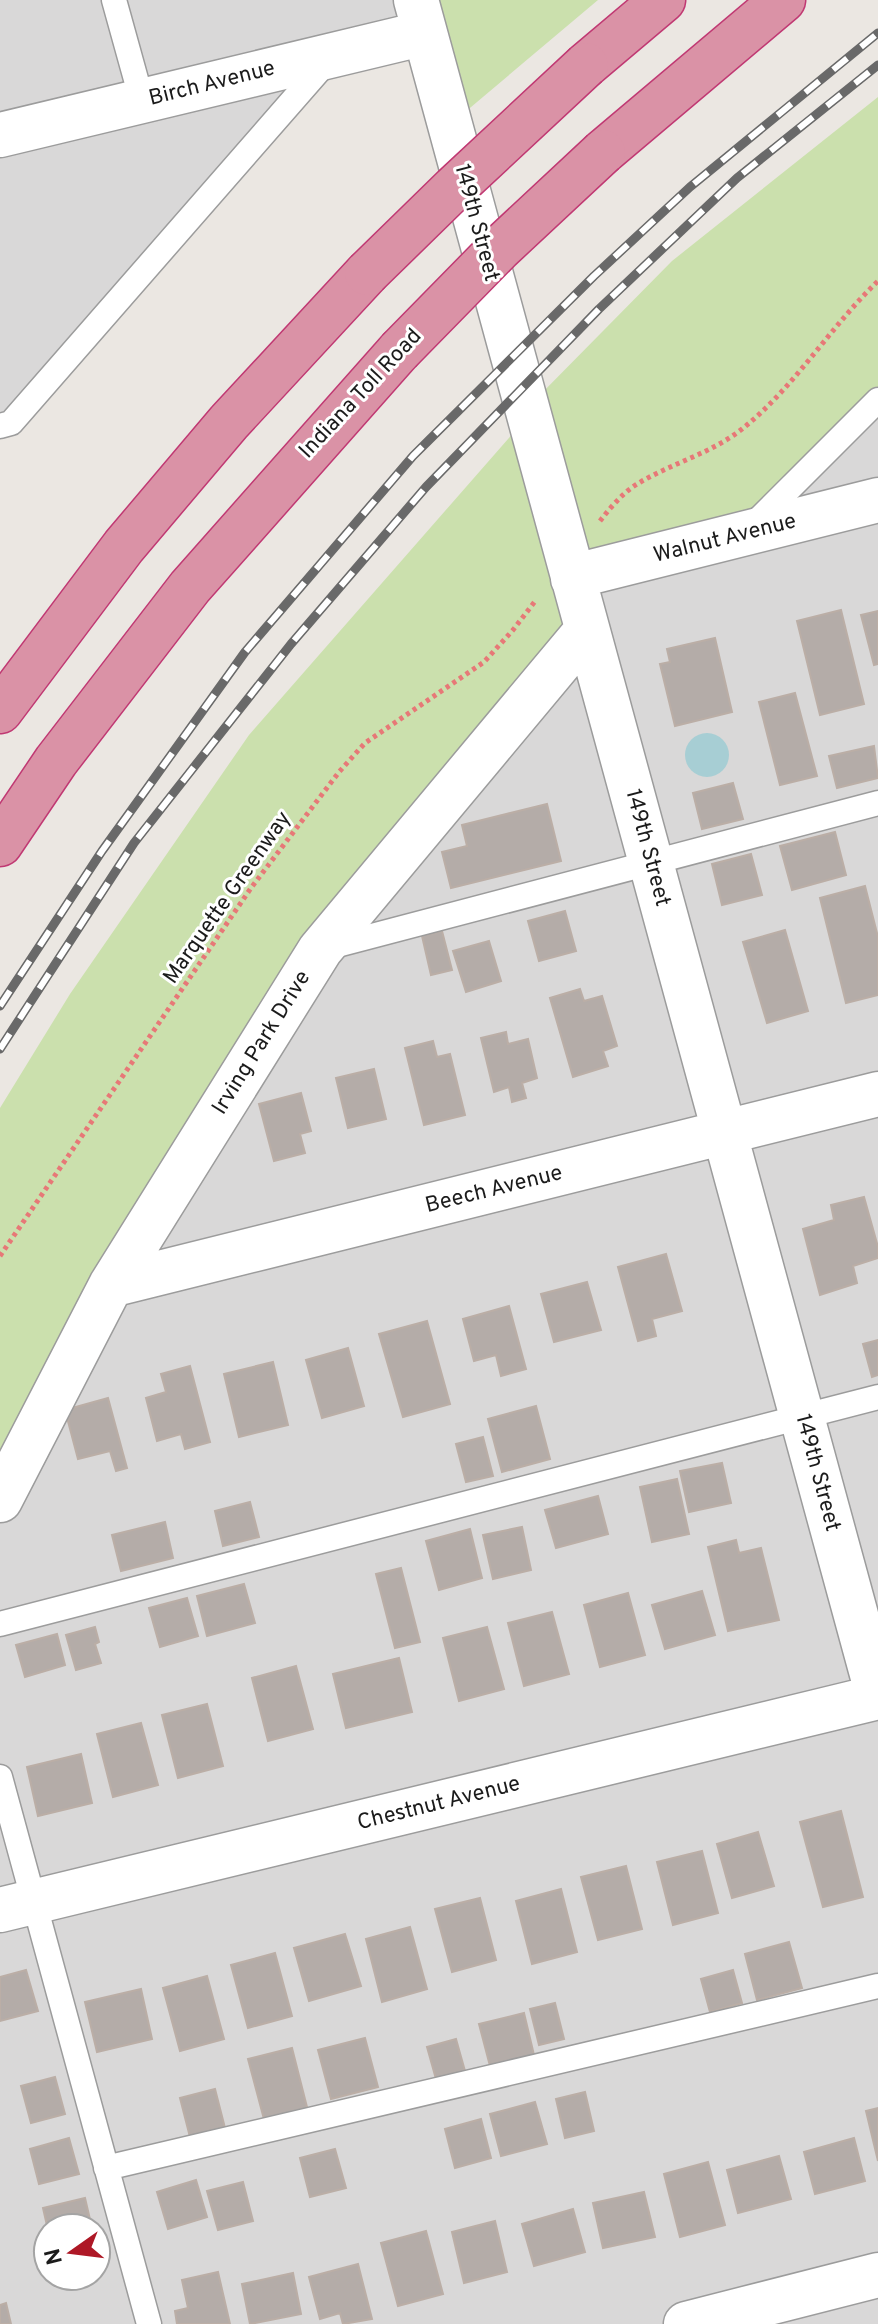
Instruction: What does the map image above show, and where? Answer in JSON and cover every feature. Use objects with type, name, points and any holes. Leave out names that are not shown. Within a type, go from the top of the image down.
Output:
[{"type":"highway","points":[[0,711],[124,546],[229,422],[367,273],[586,65],[663,0]]},
{"type":"highway","name":"Indiana Toll Road","points":[[0,844],[56,761],[190,587],[293,467],[399,351],[499,249],[603,152],[783,0]]},
{"type":"street","name":"Birch Avenue","points":[[0,135],[334,54],[420,16]]},
{"type":"street","name":"149th Street","points":[[420,16],[878,1696]]},
{"type":"street","name":"Walnut Avenue","points":[[573,579],[878,500]]},
{"type":"street","name":"Irving Park Drive","points":[[0,1500],[111,1285],[320,950],[587,630]]},
{"type":"street","name":"Beech Avenue","points":[[111,1285],[878,1094]]},
{"type":"street","name":"Chestnut Avenue","points":[[17,1906],[878,1696]]},
{"type":"street","points":[[686,2324],[878,2275]]},
{"type":"lane","points":[[114,0],[142,101]]},
{"type":"lane","points":[[0,426],[11,423],[334,54]]},
{"type":"lane","points":[[744,535],[878,400]]},
{"type":"lane","points":[[320,950],[878,803]]},
{"type":"lane","points":[[0,1624],[878,1397]]},
{"type":"lane","points":[[0,1777],[17,1906],[106,2168],[149,2324]]},
{"type":"lane","points":[[106,2168],[878,1986]]},
{"type":"path","points":[[598,524],[632,487],[710,451],[743,429],[770,403],[878,281]]},
{"type":"path","name":"Marquette Greenway","points":[[0,1256],[251,888],[339,772],[365,743],[484,662],[531,605]]},
{"type":"shaded area","points":[[0,0],[416,0],[425,33],[334,55],[0,438]]},
{"type":"shaded area","points":[[878,400],[878,2324],[0,2324],[0,1502],[573,579]]},
{"type":"green space","points":[[426,0],[598,0],[458,118]]},
{"type":"green space","points":[[878,97],[878,400],[744,535],[583,574],[532,403],[672,261]]},
{"type":"green space","points":[[529,415],[587,630],[320,950],[0,1500],[0,1108],[70,994],[249,735]]},
{"type":"water","points":[[707,733],[722,740],[729,755],[722,770],[707,777],[692,770],[685,755],[692,740]]},
{"type":"building","points":[[841,610],[864,704],[820,715],[797,621]]},
{"type":"building","points":[[878,611],[878,664],[874,665],[861,615]]},
{"type":"building","points":[[715,638],[732,712],[675,726],[660,664],[670,662],[667,649]]},
{"type":"building","points":[[795,693],[817,776],[780,785],[759,702]]},
{"type":"building","points":[[874,746],[878,778],[837,788],[829,756]]},
{"type":"building","points":[[733,783],[743,819],[702,829],[693,793]]},
{"type":"building","points":[[547,804],[561,861],[451,888],[442,852],[467,846],[462,825]]},
{"type":"building","points":[[835,832],[846,875],[792,890],[780,846]]},
{"type":"building","points":[[751,854],[762,895],[722,905],[712,864]]},
{"type":"building","points":[[865,886],[878,937],[878,995],[846,1003],[820,898]]},
{"type":"building","points":[[565,911],[576,951],[539,961],[528,921]]},
{"type":"building","points":[[785,930],[808,1011],[767,1023],[743,942]]},
{"type":"building","points":[[442,931],[452,970],[431,975],[422,936]]},
{"type":"building","points":[[489,941],[501,981],[466,992],[453,951]]},
{"type":"building","points":[[580,989],[584,1001],[602,996],[617,1046],[603,1051],[608,1066],[573,1077],[550,998]]},
{"type":"building","points":[[506,1032],[508,1044],[528,1039],[537,1078],[522,1083],[526,1098],[512,1102],[509,1087],[494,1092],[481,1038]]},
{"type":"building","points":[[433,1041],[437,1057],[450,1054],[465,1115],[424,1125],[405,1048]]},
{"type":"building","points":[[374,1069],[386,1119],[348,1128],[336,1078]]},
{"type":"building","points":[[301,1093],[311,1131],[300,1134],[305,1153],[274,1161],[259,1104]]},
{"type":"building","points":[[864,1197],[878,1247],[878,1258],[853,1266],[857,1283],[820,1295],[803,1229],[834,1220],[831,1205]]},
{"type":"building","points":[[666,1254],[682,1311],[652,1319],[656,1336],[638,1341],[618,1267]]},
{"type":"building","points":[[587,1282],[601,1330],[554,1342],[541,1294]]},
{"type":"building","points":[[509,1306],[526,1369],[501,1376],[496,1355],[474,1361],[463,1319]]},
{"type":"building","points":[[427,1321],[450,1404],[403,1417],[379,1334]]},
{"type":"building","points":[[878,1340],[878,1375],[872,1377],[863,1344]]},
{"type":"building","points":[[348,1348],[364,1406],[322,1418],[306,1360]]},
{"type":"building","points":[[273,1362],[288,1425],[239,1437],[224,1374]]},
{"type":"building","points":[[190,1366],[210,1442],[185,1449],[181,1434],[157,1441],[146,1398],[166,1392],[161,1374]]},
{"type":"building","points":[[108,1398],[127,1468],[116,1471],[110,1451],[78,1459],[65,1410]]},
{"type":"building","points":[[536,1406],[550,1459],[502,1472],[488,1419]]},
{"type":"building","points":[[483,1437],[493,1476],[466,1482],[456,1444]]},
{"type":"building","points":[[722,1463],[731,1503],[689,1512],[680,1471]]},
{"type":"building","points":[[677,1479],[689,1534],[652,1542],[640,1487]]},
{"type":"building","points":[[598,1496],[608,1534],[556,1548],[545,1510]]},
{"type":"building","points":[[250,1502],[259,1537],[223,1546],[215,1511]]},
{"type":"building","points":[[165,1522],[173,1558],[121,1571],[112,1535]]},
{"type":"building","points":[[522,1527],[531,1570],[493,1579],[483,1535]]},
{"type":"building","points":[[470,1529],[482,1578],[439,1590],[426,1541]]},
{"type":"building","points":[[736,1540],[739,1553],[761,1548],[779,1620],[728,1631],[708,1547]]},
{"type":"building","points":[[401,1568],[420,1642],[395,1648],[376,1574]]},
{"type":"building","points":[[244,1584],[255,1623],[207,1636],[197,1596]]},
{"type":"building","points":[[702,1591],[715,1635],[665,1649],[652,1605]]},
{"type":"building","points":[[628,1593],[645,1655],[600,1667],[584,1605]]},
{"type":"building","points":[[187,1598],[198,1636],[160,1647],[149,1608]]},
{"type":"building","points":[[552,1612],[569,1674],[524,1686],[508,1623]]},
{"type":"building","points":[[95,1627],[99,1642],[95,1644],[101,1663],[76,1670],[66,1635]]},
{"type":"building","points":[[487,1627],[504,1689],[459,1701],[443,1638]]},
{"type":"building","points":[[57,1634],[65,1665],[25,1677],[16,1645]]},
{"type":"building","points":[[399,1658],[412,1712],[346,1728],[333,1674]]},
{"type":"building","points":[[296,1666],[313,1729],[268,1741],[252,1678]]},
{"type":"building","points":[[207,1704],[223,1766],[178,1778],[162,1715]]},
{"type":"building","points":[[141,1723],[158,1785],[113,1797],[97,1734]]},
{"type":"building","points":[[81,1754],[92,1803],[38,1816],[27,1767]]},
{"type":"building","points":[[841,1811],[863,1897],[823,1907],[800,1822]]},
{"type":"building","points":[[758,1832],[774,1886],[732,1898],[717,1844]]},
{"type":"building","points":[[702,1851],[718,1913],[673,1925],[657,1862]]},
{"type":"building","points":[[626,1866],[642,1929],[598,1940],[581,1877]]},
{"type":"building","points":[[561,1889],[577,1952],[532,1964],[516,1901]]},
{"type":"building","points":[[480,1898],[496,1960],[452,1972],[435,1909]]},
{"type":"building","points":[[410,1927],[427,1989],[382,2002],[366,1939]]},
{"type":"building","points":[[345,1934],[361,1986],[309,2001],[294,1948]]},
{"type":"building","points":[[789,1942],[802,1988],[757,2000],[745,1954]]},
{"type":"building","points":[[275,1953],[292,2016],[248,2028],[231,1965]]},
{"type":"building","points":[[26,1970],[38,2011],[0,2021],[0,1977]]},
{"type":"building","points":[[733,1970],[742,2003],[710,2012],[701,1979]]},
{"type":"building","points":[[207,1976],[224,2039],[180,2051],[163,1988]]},
{"type":"building","points":[[141,1989],[152,2039],[97,2052],[85,2002]]},
{"type":"building","points":[[555,2003],[564,2039],[539,2045],[530,2009]]},
{"type":"building","points":[[524,2013],[534,2055],[490,2066],[479,2024]]},
{"type":"building","points":[[365,2038],[378,2087],[331,2099],[318,2050]]},
{"type":"building","points":[[456,2039],[465,2071],[436,2079],[427,2047]]},
{"type":"building","points":[[292,2048],[308,2111],[265,2123],[248,2059]]},
{"type":"building","points":[[55,2077],[65,2114],[31,2123],[21,2086]]},
{"type":"building","points":[[215,2089],[225,2128],[190,2137],[180,2098]]},
{"type":"building","points":[[585,2092],[594,2131],[565,2138],[556,2099]]},
{"type":"building","points":[[535,2102],[547,2144],[501,2156],[490,2114]]},
{"type":"building","points":[[878,2108],[878,2161],[866,2111]]},
{"type":"building","points":[[481,2119],[491,2158],[455,2168],[445,2129]]},
{"type":"building","points":[[69,2138],[79,2174],[39,2184],[30,2149]]},
{"type":"building","points":[[854,2138],[865,2181],[815,2194],[804,2152]]},
{"type":"building","points":[[335,2149],[346,2188],[310,2197],[300,2158]]},
{"type":"building","points":[[779,2156],[791,2199],[738,2213],[727,2170]]},
{"type":"building","points":[[708,2162],[725,2225],[680,2237],[664,2174]]},
{"type":"building","points":[[196,2180],[207,2217],[168,2229],[157,2192]]},
{"type":"building","points":[[243,2182],[253,2221],[218,2230],[207,2191]]},
{"type":"building","points":[[644,2192],[655,2237],[603,2248],[593,2203]]},
{"type":"building","points":[[85,2198],[88,2212],[44,2212],[43,2208]]},
{"type":"building","points":[[573,2209],[585,2252],[534,2266],[522,2224]]},
{"type":"building","points":[[495,2221],[507,2272],[464,2283],[452,2232]]},
{"type":"building","points":[[426,2231],[443,2294],[398,2306],[381,2243]]},
{"type":"building","points":[[358,2264],[372,2319],[343,2324],[340,2313],[320,2319],[309,2277]]},
{"type":"building","points":[[218,2272],[230,2324],[177,2324],[175,2311],[188,2308],[182,2280]]},
{"type":"building","points":[[293,2273],[301,2314],[250,2324],[242,2284]]},
{"type":"building","points":[[6,2303],[11,2324],[0,2324],[0,2305]]},
{"type":"railway","points":[[0,1006],[102,851],[245,652],[413,456],[594,276],[690,187],[878,33]]},
{"type":"railway","points":[[0,1049],[134,843],[291,644],[426,487],[599,309],[737,178],[878,65]]}]
